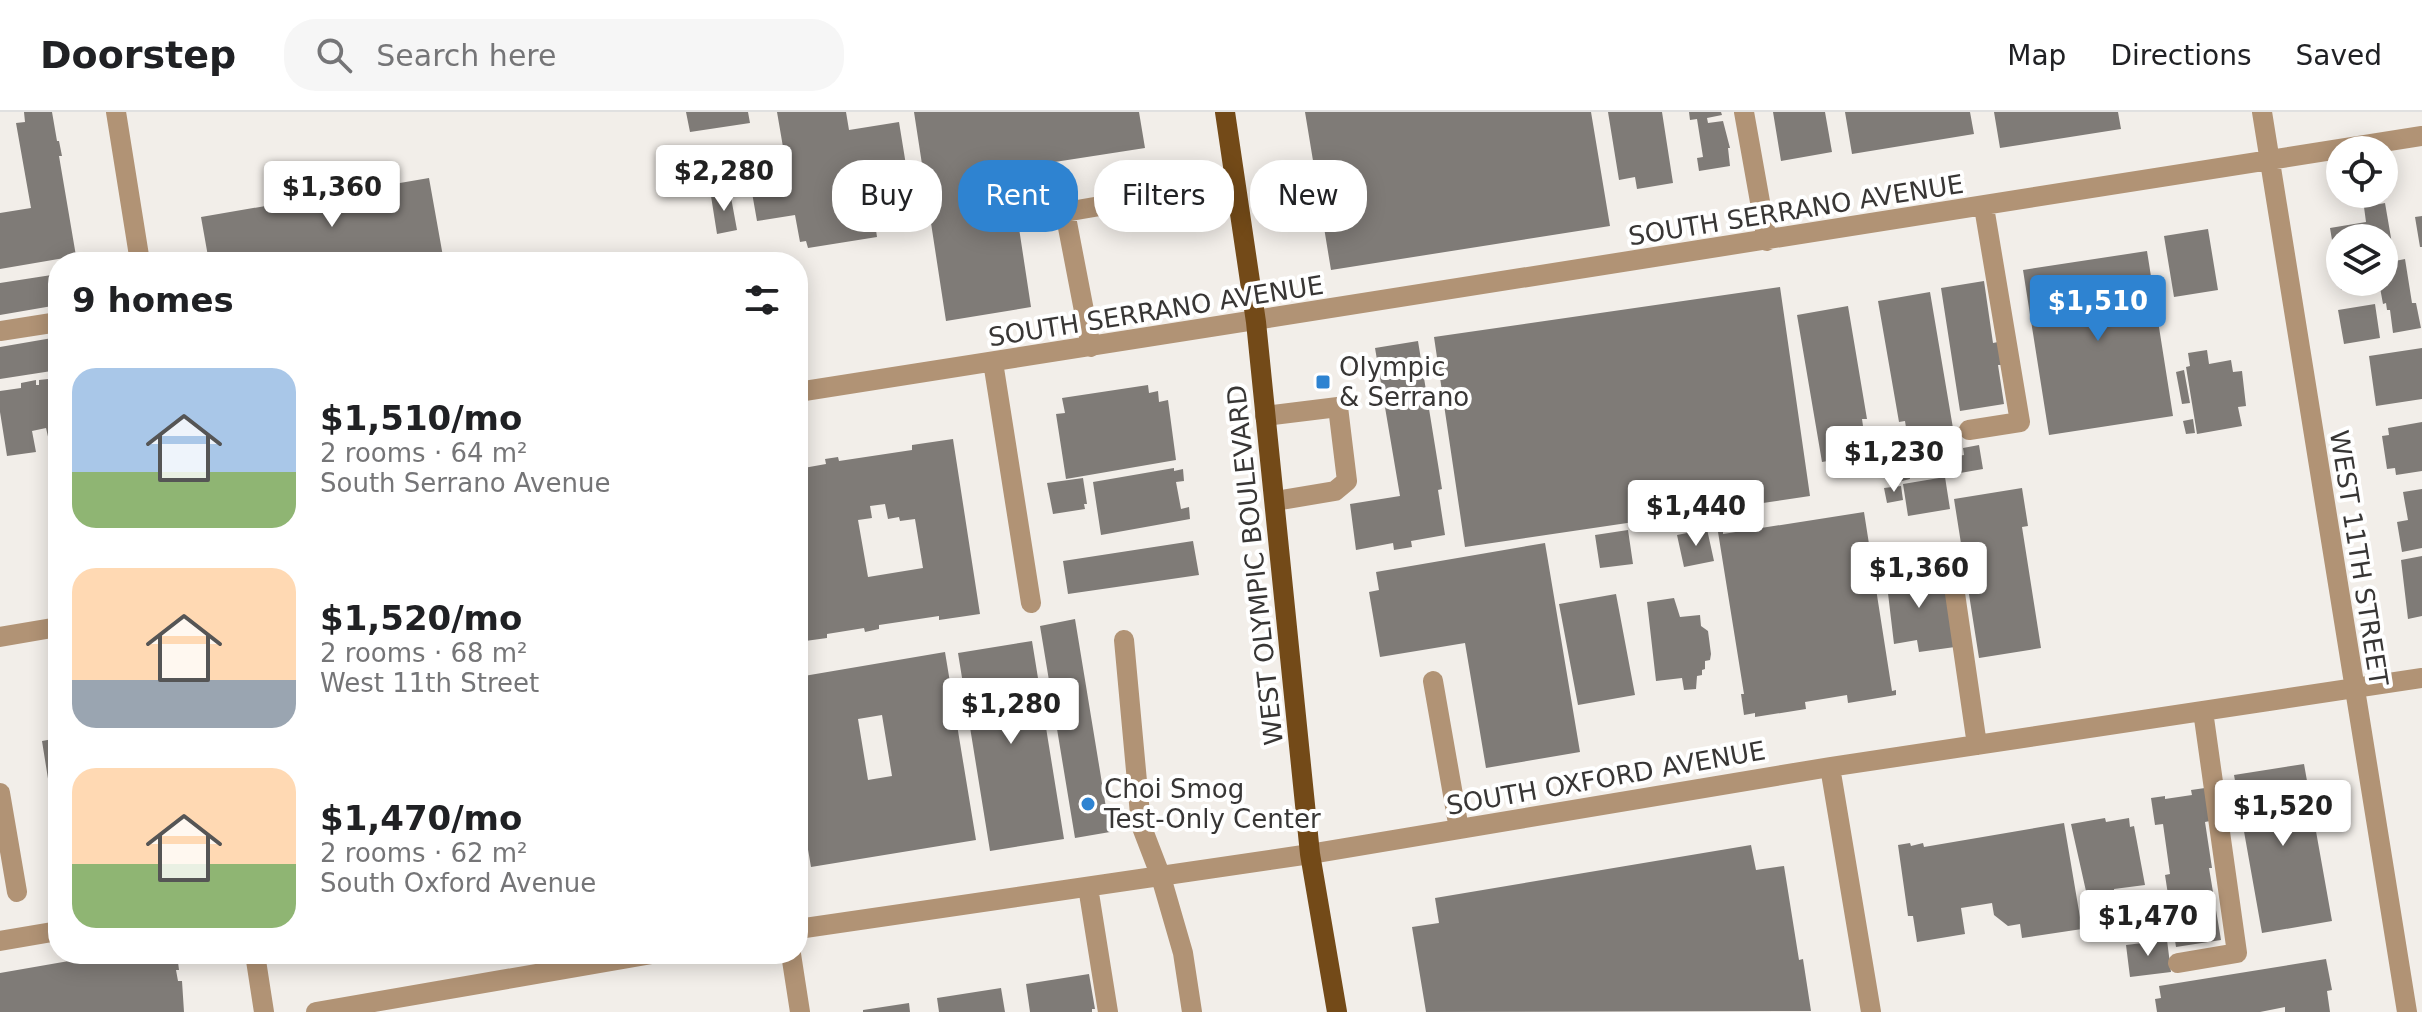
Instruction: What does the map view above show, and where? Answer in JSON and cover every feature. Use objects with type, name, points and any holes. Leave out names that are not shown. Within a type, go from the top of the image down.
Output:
[{"type":"main road","name":"WEST OLYMPIC BOULEVARD","points":[[1225,112],[1256,322],[1310,854],[1337,1012]]},
{"type":"street","points":[[116,112],[138,252]]},
{"type":"street","points":[[1744,112],[1767,241]]},
{"type":"street","name":"WEST 11TH STREET","points":[[2262,112],[2407,1012]]},
{"type":"street","name":"SOUTH SERRANO AVENUE","points":[[808,390],[2422,136]]},
{"type":"street","points":[[1091,347],[1065,212],[1235,183]]},
{"type":"street","points":[[1969,430],[2020,422],[1984,207]]},
{"type":"street","points":[[0,331],[48,324]]},
{"type":"street","points":[[993,362],[1031,603]]},
{"type":"street","points":[[1265,416],[1338,407],[1347,481],[1335,491],[1275,501]]},
{"type":"street","points":[[1950,559],[1977,745]]},
{"type":"street","points":[[0,637],[48,629]]},
{"type":"street","points":[[1124,640],[1141,825],[1161,877],[1183,953],[1192,1012]]},
{"type":"street","name":"SOUTH OXFORD AVENUE","points":[[808,928],[1310,854],[1830,767],[2422,678]]},
{"type":"street","points":[[1433,681],[1459,829]]},
{"type":"street","points":[[2178,963],[2237,953],[2203,711]]},
{"type":"street","points":[[1830,767],[1871,1012]]},
{"type":"street","points":[[0,793],[17,892]]},
{"type":"street","points":[[1088,887],[1108,1012]]},
{"type":"street","points":[[0,941],[48,933]]},
{"type":"street","points":[[257,964],[264,1012]]},
{"type":"street","points":[[316,1012],[594,964]]},
{"type":"street","points":[[793,964],[800,1012]]},
{"type":"building","points":[[24,112],[52,112],[62,156],[59,156],[75,252],[48,252],[48,261],[0,269],[0,213],[31,208],[16,123],[25,122]]},
{"type":"building","points":[[686,112],[748,112],[750,123],[690,132]]},
{"type":"building","points":[[777,112],[846,112],[849,130],[899,122],[905,160],[832,160],[832,232],[876,232],[877,237],[808,248],[806,241],[800,242],[795,215],[757,221],[745,153],[783,147]]},
{"type":"building","points":[[914,112],[1139,112],[1145,148],[1068,160],[958,160],[958,232],[1020,232],[1031,307],[946,321],[932,232],[942,232],[942,160],[921,160]]},
{"type":"building","points":[[1305,112],[1591,112],[1610,226],[1331,270],[1325,232],[1367,232],[1367,160],[1313,160]]},
{"type":"building","points":[[1608,112],[1662,112],[1673,183],[1637,189],[1635,177],[1619,180]]},
{"type":"building","points":[[1689,112],[1721,112],[1722,115],[1707,118],[1708,123],[1723,121],[1730,148],[1730,166],[1699,171],[1697,158],[1703,157],[1697,119],[1690,120]]},
{"type":"building","points":[[1773,112],[1825,112],[1832,152],[1781,161]]},
{"type":"building","points":[[1845,112],[1970,112],[1974,134],[1852,154]]},
{"type":"building","points":[[1994,112],[2118,112],[2121,129],[2000,148]]},
{"type":"building","points":[[429,178],[442,252],[207,252],[201,217]]},
{"type":"building","points":[[730,192],[737,230],[717,234],[711,196]]},
{"type":"building","points":[[2364,208],[2386,208],[2389,224],[2354,224],[2366,222]]},
{"type":"building","points":[[2422,216],[2422,247],[2420,247],[2415,217]]},
{"type":"building","points":[[2208,229],[2218,290],[2174,297],[2164,236]]},
{"type":"building","points":[[2147,251],[2173,416],[2049,435],[2023,270]]},
{"type":"building","points":[[2405,259],[2412,303],[2416,303],[2421,328],[2393,333],[2390,310],[2387,310],[2386,303],[2383,304],[2382,296],[2398,296],[2398,260]]},
{"type":"building","points":[[48,276],[48,307],[0,315],[0,283]]},
{"type":"building","points":[[1984,281],[1993,343],[1998,342],[2002,365],[1998,365],[2004,404],[1960,411],[1941,288]]},
{"type":"building","points":[[1780,287],[1810,496],[1465,547],[1434,337]]},
{"type":"building","points":[[1930,292],[1955,440],[1955,449],[1938,451],[1937,443],[1909,447],[1905,421],[1899,422],[1878,301]]},
{"type":"building","points":[[2375,304],[2380,338],[2344,344],[2338,310]]},
{"type":"building","points":[[1848,306],[1867,419],[1862,419],[1867,454],[1822,462],[1797,315]]},
{"type":"building","points":[[48,339],[48,372],[0,379],[0,347]]},
{"type":"building","points":[[1418,341],[1442,489],[1438,490],[1445,535],[1411,541],[1412,547],[1394,550],[1393,543],[1356,550],[1350,504],[1400,496],[1375,348]]},
{"type":"building","points":[[2422,348],[2422,399],[2376,406],[2369,356]]},
{"type":"building","points":[[2207,350],[2209,364],[2231,360],[2233,372],[2242,371],[2246,406],[2238,407],[2242,426],[2197,434],[2186,367],[2190,366],[2188,353]]},
{"type":"building","points":[[2184,370],[2190,403],[2182,404],[2176,372]]},
{"type":"building","points":[[48,379],[48,437],[46,428],[32,431],[36,452],[7,456],[0,391],[21,388],[21,383],[36,380],[36,385],[39,385],[39,380]]},
{"type":"building","points":[[1148,385],[1149,393],[1158,391],[1159,402],[1168,400],[1176,460],[1066,479],[1056,414],[1065,413],[1062,398]]},
{"type":"building","points":[[2193,419],[2195,433],[2186,434],[2183,421]]},
{"type":"building","points":[[2422,422],[2422,471],[2396,475],[2395,468],[2387,469],[2382,436],[2389,435],[2388,428]]},
{"type":"building","points":[[953,439],[980,614],[939,620],[939,616],[879,625],[879,629],[865,632],[864,628],[827,634],[827,638],[808,641],[808,467],[826,464],[825,459],[838,457],[839,461],[912,450],[912,445]],"holes":[[[885,504],[888,519],[899,517],[900,521],[915,519],[923,568],[868,577],[858,520],[872,518],[870,506]]]},
{"type":"building","points":[[1979,445],[1983,469],[1943,476],[1940,459],[1964,455],[1963,448]]},
{"type":"building","points":[[1174,468],[1174,471],[1183,469],[1184,481],[1176,482],[1181,509],[1189,507],[1190,519],[1101,535],[1093,482]]},
{"type":"building","points":[[1908,468],[1910,479],[1894,480],[1892,471]]},
{"type":"building","points":[[1945,477],[1950,509],[1908,516],[1903,484]]},
{"type":"building","points":[[1083,478],[1085,509],[1053,514],[1047,483]]},
{"type":"building","points":[[1901,486],[1903,500],[1887,503],[1884,488]]},
{"type":"building","points":[[2022,488],[2028,526],[2022,527],[2041,648],[1979,658],[1954,499]]},
{"type":"building","points":[[2422,489],[2422,548],[2402,552],[2397,522],[2408,520],[2403,492]]},
{"type":"building","points":[[1864,512],[1892,691],[1896,690],[1896,695],[1848,703],[1847,695],[1805,702],[1806,709],[1755,717],[1755,713],[1744,715],[1741,694],[1744,694],[1718,532],[1723,531],[1723,534]]},
{"type":"building","points":[[1707,529],[1714,561],[1684,567],[1677,535]]},
{"type":"building","points":[[1628,530],[1633,564],[1600,568],[1595,535]]},
{"type":"building","points":[[1193,541],[1199,575],[1068,594],[1063,561]]},
{"type":"building","points":[[1545,543],[1580,752],[1486,768],[1465,643],[1380,657],[1369,592],[1379,590],[1376,572]]},
{"type":"building","points":[[2422,556],[2422,616],[2408,619],[2401,560]]},
{"type":"building","points":[[1912,563],[1914,581],[1943,576],[1955,647],[1919,652],[1917,640],[1894,644],[1885,568]]},
{"type":"building","points":[[1616,594],[1635,695],[1578,705],[1559,604]]},
{"type":"building","points":[[1674,598],[1680,617],[1700,615],[1701,626],[1708,631],[1710,660],[1705,661],[1702,675],[1697,676],[1696,689],[1684,690],[1682,678],[1656,681],[1647,602]]},
{"type":"building","points":[[1075,619],[1110,832],[1075,838],[1040,626]]},
{"type":"building","points":[[1032,641],[1064,839],[990,851],[958,653]]},
{"type":"building","points":[[945,652],[976,840],[811,867],[808,849],[808,675]],"holes":[[[882,715],[892,776],[868,780],[858,719]]]},
{"type":"building","points":[[48,740],[48,779],[42,741]]},
{"type":"building","points":[[2304,764],[2332,921],[2262,933],[2234,775]]},
{"type":"building","points":[[2205,788],[2210,821],[2205,822],[2212,868],[2209,868],[2221,940],[2176,947],[2165,875],[2170,874],[2163,824],[2155,825],[2151,798],[2192,795],[2191,790]]},
{"type":"building","points":[[2105,818],[2106,822],[2129,818],[2130,827],[2134,826],[2145,885],[2114,889],[2116,924],[2094,927],[2071,824]]},
{"type":"building","points":[[2064,823],[2082,929],[2022,938],[2020,924],[2008,926],[1994,915],[1992,903],[1961,908],[1965,934],[1917,942],[1913,916],[1908,916],[1898,845],[1923,843],[1924,847]]},
{"type":"building","points":[[1751,845],[1756,870],[1784,866],[1799,960],[1803,959],[1811,1011],[1426,1012],[1412,927],[1439,923],[1435,898]]},
{"type":"building","points":[[2167,940],[2171,972],[2130,977],[2126,945]]},
{"type":"building","points":[[2326,959],[2332,990],[2327,991],[2330,1012],[2285,1012],[2285,1007],[2260,1012],[2157,1012],[2155,999],[2161,998],[2159,986]]},
{"type":"building","points":[[52,964],[178,964],[179,970],[176,970],[178,981],[182,981],[184,1012],[0,1012],[0,973]]},
{"type":"building","points":[[1089,974],[1095,1009],[1092,1012],[1030,1012],[1026,984]]},
{"type":"building","points":[[1001,988],[1005,1012],[939,1012],[937,998]]},
{"type":"building","points":[[909,1003],[910,1012],[863,1012],[863,1010]]},
{"type":"place","name":"Olympic & Serrano","points":[[1323,382]]},
{"type":"place","name":"Choi Smog Test-Only Center","points":[[1088,804]]}]
